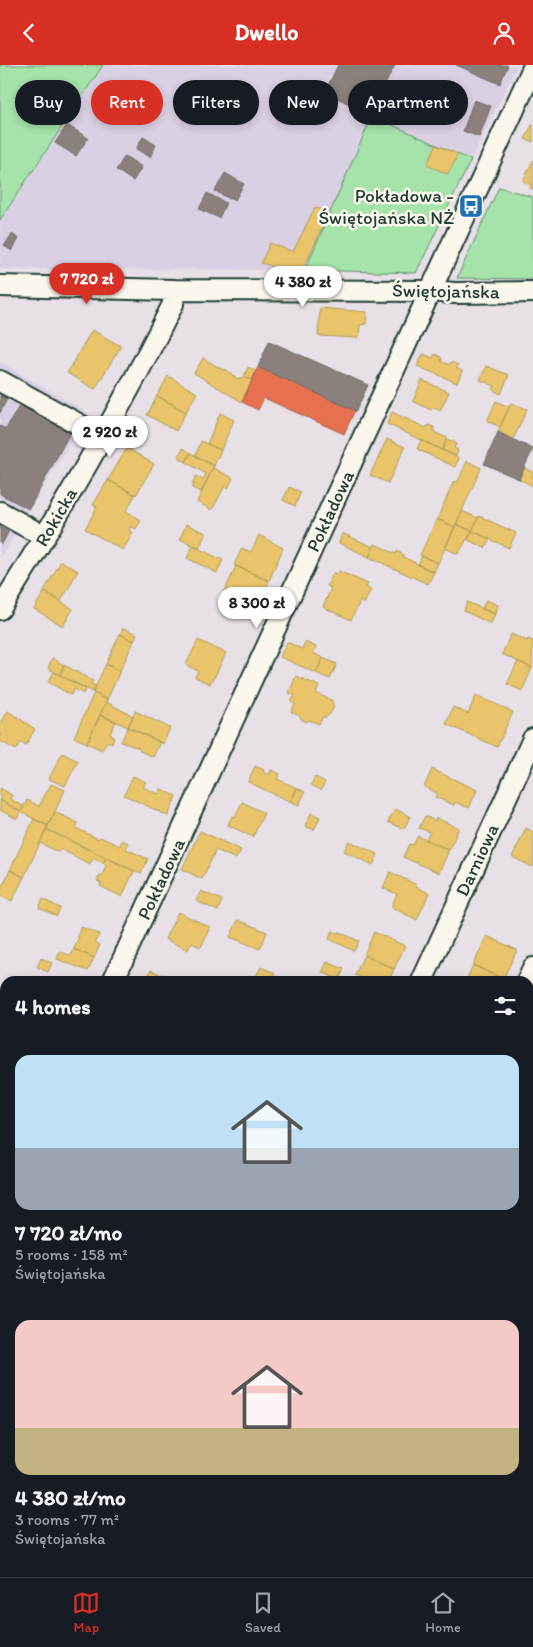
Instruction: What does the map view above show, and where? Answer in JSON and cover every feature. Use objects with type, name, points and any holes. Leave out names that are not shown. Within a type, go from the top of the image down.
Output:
[{"type":"street","name":"Pokładowa","points":[[116,976],[533,68]]},
{"type":"street","name":"Świętojańska","points":[[0,286],[174,290],[533,292]]},
{"type":"street","name":"Rokicka","points":[[0,609],[102,437],[173,304],[174,290]]},
{"type":"street","points":[[0,381],[102,437]]},
{"type":"street","points":[[0,512],[44,537]]},
{"type":"street","name":"Darniowa","points":[[424,976],[533,739]]},
{"type":"shaded area","points":[[103,65],[518,65],[471,160],[392,125],[468,125],[468,80],[348,80],[348,125],[368,125],[305,270],[0,269],[0,220],[63,125],[81,125],[81,98],[91,83],[91,125],[163,125],[163,80],[93,80]]},
{"type":"shaded area","points":[[0,362],[88,413],[0,559]]},
{"type":"green space","points":[[0,65],[103,65],[93,80],[91,80],[81,98],[81,80],[15,80],[15,125],[63,125],[0,220]]},
{"type":"green space","points":[[368,125],[392,125],[471,160],[416,273],[305,270]]},
{"type":"green space","points":[[499,187],[533,197],[533,279],[457,278]]},
{"type":"building: Homes","points":[[533,125],[533,142],[525,139]]},
{"type":"building: Homes","points":[[436,145],[458,154],[448,174],[427,165]]},
{"type":"building: Homes","points":[[533,160],[533,189],[530,188],[531,185],[523,181]]},
{"type":"building: Homes","points":[[315,207],[329,213],[301,274],[261,263],[270,243],[293,252]]},
{"type":"building: Homes","points":[[320,308],[367,312],[366,324],[360,325],[359,337],[357,338],[318,336]]},
{"type":"building: Homes","points":[[92,330],[121,346],[95,389],[67,373]]},
{"type":"building: Homes","points":[[423,354],[433,358],[435,354],[442,358],[441,361],[449,365],[451,362],[458,365],[456,368],[462,371],[457,383],[417,366]]},
{"type":"building: Homes","points":[[203,358],[223,370],[225,369],[238,379],[244,377],[252,380],[242,402],[194,373]]},
{"type":"building: Homes","points":[[486,366],[509,375],[501,394],[493,390],[495,386],[480,380]]},
{"type":"building: Homes","points":[[248,367],[256,371],[252,380],[244,377]]},
{"type":"building: Homes","points":[[168,376],[197,393],[186,412],[157,396]]},
{"type":"building: Homes","points":[[422,380],[449,392],[440,411],[432,407],[431,410],[413,401]]},
{"type":"building: Homes","points":[[157,396],[186,412],[176,431],[147,415]]},
{"type":"building: Homes","points":[[496,401],[509,407],[500,427],[487,421]]},
{"type":"building: Homes","points":[[511,403],[527,409],[513,440],[498,432]]},
{"type":"building: Homes","points":[[392,412],[426,428],[428,425],[434,427],[434,432],[447,438],[442,450],[387,424]]},
{"type":"building: Homes","points":[[220,413],[234,420],[221,450],[207,444]]},
{"type":"building: Homes","points":[[387,439],[405,447],[388,483],[370,475]]},
{"type":"building: Homes","points":[[447,439],[456,443],[454,448],[458,450],[456,456],[442,450]]},
{"type":"building: Homes","points":[[421,440],[459,458],[455,467],[417,449]]},
{"type":"building: Homes","points":[[201,441],[221,450],[214,466],[195,456]]},
{"type":"building: Homes","points":[[127,448],[154,464],[136,495],[108,480]]},
{"type":"building: Homes","points":[[183,448],[191,453],[186,462],[178,457]]},
{"type":"building: Homes","points":[[191,453],[214,466],[201,492],[192,488],[194,483],[192,483],[196,476],[203,480],[206,474],[186,462]]},
{"type":"building: Homes","points":[[467,461],[481,468],[455,527],[437,519],[454,481],[458,482]]},
{"type":"building: Homes","points":[[213,468],[233,478],[228,488],[225,486],[212,510],[197,502]]},
{"type":"building: Homes","points":[[524,468],[533,472],[533,486],[519,479]]},
{"type":"building: Homes","points":[[108,480],[135,495],[126,511],[141,520],[136,529],[131,526],[129,530],[133,533],[123,550],[85,529],[97,507],[93,505]]},
{"type":"building: Homes","points":[[289,487],[301,492],[295,506],[283,500]]},
{"type":"building: Homes","points":[[462,511],[478,518],[472,531],[456,524]]},
{"type":"building: Homes","points":[[479,516],[516,533],[509,548],[472,531]]},
{"type":"building: Homes","points":[[437,519],[455,527],[438,563],[420,555]]},
{"type":"building: Homes","points":[[186,524],[206,533],[199,548],[180,539]]},
{"type":"building: Homes","points":[[456,524],[472,531],[458,554],[445,548]]},
{"type":"building: Homes","points":[[472,531],[490,539],[485,548],[468,540]]},
{"type":"building: Homes","points":[[342,533],[373,547],[369,557],[339,543]]},
{"type":"building: Homes","points":[[259,535],[283,548],[269,581],[234,565],[242,548],[251,552]]},
{"type":"building: Homes","points":[[375,544],[396,554],[397,551],[404,555],[403,557],[434,572],[428,584],[369,557]]},
{"type":"building: Homes","points":[[193,546],[223,560],[217,573],[187,558]]},
{"type":"building: Homes","points":[[422,556],[438,563],[434,572],[418,565]]},
{"type":"building: Homes","points":[[61,561],[78,571],[61,601],[44,591]]},
{"type":"building: Homes","points":[[236,566],[269,581],[254,612],[222,597]]},
{"type":"building: Homes","points":[[339,571],[368,584],[366,587],[371,590],[364,604],[360,601],[351,620],[323,607],[331,588],[327,586],[333,573],[338,574]]},
{"type":"building: Homes","points":[[44,592],[73,609],[63,626],[34,609]]},
{"type":"building: Homes","points":[[486,600],[498,605],[495,614],[482,609]]},
{"type":"building: Homes","points":[[467,602],[495,614],[491,624],[464,611]]},
{"type":"building: Homes","points":[[123,628],[137,634],[134,641],[120,634]]},
{"type":"building: Homes","points":[[120,634],[134,641],[120,671],[106,664]]},
{"type":"building: Homes","points":[[511,634],[527,641],[528,639],[533,641],[532,668],[502,654]]},
{"type":"building: Homes","points":[[198,640],[226,653],[210,684],[195,677],[198,671],[186,665]]},
{"type":"building: Homes","points":[[287,642],[302,649],[305,642],[316,647],[313,653],[323,658],[316,673],[280,657]]},
{"type":"building: Homes","points":[[52,658],[64,665],[60,675],[48,668]]},
{"type":"building: Homes","points":[[323,658],[337,664],[330,679],[316,673]]},
{"type":"building: Homes","points":[[518,661],[532,668],[522,691],[507,684]]},
{"type":"building: Homes","points":[[106,664],[120,671],[107,700],[93,692]]},
{"type":"building: Homes","points":[[64,665],[93,681],[91,684],[96,686],[93,692],[60,675]]},
{"type":"building: Homes","points":[[54,672],[86,689],[83,694],[74,689],[71,695],[48,682]]},
{"type":"building: Homes","points":[[296,676],[319,686],[316,693],[333,701],[334,707],[330,714],[325,718],[323,716],[319,724],[309,720],[306,722],[300,716],[291,712],[295,704],[291,702],[295,695],[289,693]]},
{"type":"building: Homes","points":[[94,693],[107,700],[87,743],[74,737]]},
{"type":"building: Homes","points":[[476,695],[513,712],[497,747],[446,724],[453,707],[468,714]]},
{"type":"building: Homes","points":[[106,702],[133,716],[128,727],[100,715]]},
{"type":"building: Homes","points":[[8,711],[35,729],[26,745],[21,742],[16,750],[0,741],[0,725]]},
{"type":"building: Homes","points":[[135,711],[170,728],[163,744],[128,727]]},
{"type":"building: Homes","points":[[100,715],[116,721],[110,734],[114,737],[112,743],[107,741],[102,750],[87,743]]},
{"type":"building: Homes","points":[[128,727],[160,742],[153,757],[140,751],[139,748],[121,742]]},
{"type":"building: Homes","points":[[62,753],[78,761],[65,786],[49,779]]},
{"type":"building: Homes","points":[[255,766],[264,770],[263,772],[269,775],[271,770],[280,774],[277,779],[297,788],[291,802],[248,782]]},
{"type":"building: Homes","points":[[432,769],[477,790],[469,808],[455,802],[454,805],[435,797],[437,793],[424,787]]},
{"type":"building: Homes","points":[[133,776],[146,782],[143,787],[158,794],[161,789],[176,796],[168,816],[124,795]]},
{"type":"building: Homes","points":[[315,777],[325,782],[321,790],[311,785]]},
{"type":"building: Homes","points":[[51,784],[65,790],[48,826],[21,812],[27,800],[39,806]]},
{"type":"building: Homes","points":[[0,788],[12,795],[10,799],[23,806],[21,812],[0,800]]},
{"type":"building: Homes","points":[[297,788],[305,792],[299,805],[291,802]]},
{"type":"building: Homes","points":[[0,800],[21,812],[17,819],[0,810]]},
{"type":"building: Homes","points":[[242,802],[264,813],[253,837],[228,825],[232,816],[235,817]]},
{"type":"building: Homes","points":[[395,809],[410,816],[404,829],[388,822]]},
{"type":"building: Homes","points":[[55,812],[78,823],[76,828],[98,839],[100,837],[120,846],[122,840],[128,843],[126,849],[148,859],[141,874],[46,829]]},
{"type":"building: Homes","points":[[311,813],[320,817],[314,830],[305,826]]},
{"type":"building: Homes","points":[[425,816],[435,821],[436,818],[459,828],[449,850],[426,840],[430,832],[419,828]]},
{"type":"building: Homes","points":[[34,819],[48,826],[24,877],[10,870]]},
{"type":"building: Homes","points":[[526,828],[533,832],[533,867],[512,857]]},
{"type":"building: Homes","points":[[46,829],[106,858],[103,863],[93,858],[90,864],[60,849],[58,852],[40,843]]},
{"type":"building: Homes","points":[[200,831],[241,850],[236,859],[216,850],[202,879],[182,869]]},
{"type":"building: Homes","points":[[418,836],[449,850],[439,873],[403,857],[409,844],[413,845]]},
{"type":"building: Homes","points":[[349,841],[378,854],[373,865],[344,851]]},
{"type":"building: Homes","points":[[106,858],[134,871],[122,897],[100,886],[101,883],[97,881],[100,875],[102,876],[106,865],[103,863]]},
{"type":"building: Homes","points":[[10,870],[24,877],[12,901],[0,896],[0,891]]},
{"type":"building: Homes","points":[[390,872],[429,893],[417,920],[391,907],[397,894],[383,888]]},
{"type":"building: Homes","points":[[201,891],[222,900],[218,911],[196,901]]},
{"type":"building: Homes","points":[[43,899],[60,908],[57,916],[39,908]]},
{"type":"building: Homes","points":[[178,912],[210,927],[201,947],[191,943],[188,950],[165,939]]},
{"type":"building: Homes","points":[[238,920],[267,932],[260,949],[230,937]]},
{"type":"building: Homes","points":[[81,927],[99,934],[95,942],[100,945],[94,958],[74,949]]},
{"type":"building: Homes","points":[[332,931],[359,941],[354,951],[329,939]]},
{"type":"building: Homes","points":[[374,932],[405,946],[394,969],[364,955]]},
{"type":"building: Homes","points":[[487,936],[517,950],[504,976],[497,976],[473,965]]},
{"type":"building: Homes","points":[[74,949],[94,958],[88,971],[57,959],[60,951],[71,956]]},
{"type":"building: Homes","points":[[364,955],[394,969],[391,976],[355,975]]},
{"type":"building: Homes","points":[[41,958],[52,963],[48,972],[37,967]]},
{"type":"building: Homes","points":[[327,962],[344,969],[341,976],[330,976],[322,972]]},
{"type":"building: Homes","points":[[473,965],[497,976],[468,976]]},
{"type":"building: Homes","points":[[261,967],[275,973],[274,976],[256,976]]},
{"type":"building: Homes","points":[[151,970],[164,976],[148,976]]},
{"type":"building: Shops","points":[[258,367],[355,410],[344,434],[264,398],[258,410],[242,402]]},
{"type":"building: Industry","points":[[338,65],[395,65],[387,80],[348,80],[348,103],[338,98],[338,80],[331,80]]},
{"type":"building: Industry","points":[[456,65],[508,65],[500,84]]},
{"type":"building: Industry","points":[[474,100],[491,106],[479,137],[463,131],[465,125],[468,125],[468,117]]},
{"type":"building: Industry","points":[[67,125],[88,138],[76,156],[55,143]]},
{"type":"building: Industry","points":[[143,137],[156,145],[150,157],[136,149]]},
{"type":"building: Industry","points":[[125,156],[142,167],[133,181],[116,170]]},
{"type":"building: Industry","points":[[225,173],[244,184],[235,200],[215,191]]},
{"type":"building: Industry","points":[[207,193],[226,203],[219,218],[199,209]]},
{"type":"building: Industry","points":[[12,234],[19,239],[12,251],[4,246]]},
{"type":"building: Industry","points":[[269,341],[368,385],[356,411],[258,367]]},
{"type":"building: Industry","points":[[0,395],[7,399],[0,413]]},
{"type":"building: Industry","points":[[20,404],[72,429],[29,509],[0,494],[0,426],[6,429]]},
{"type":"building: Industry","points":[[498,432],[533,449],[519,479],[484,464]]},
{"type":"building: Industry","points":[[0,523],[10,529],[2,544],[0,543]]},
{"type":"place","name":"Pokładowa - Świętojańska NŻ","points":[[471,206]]}]
